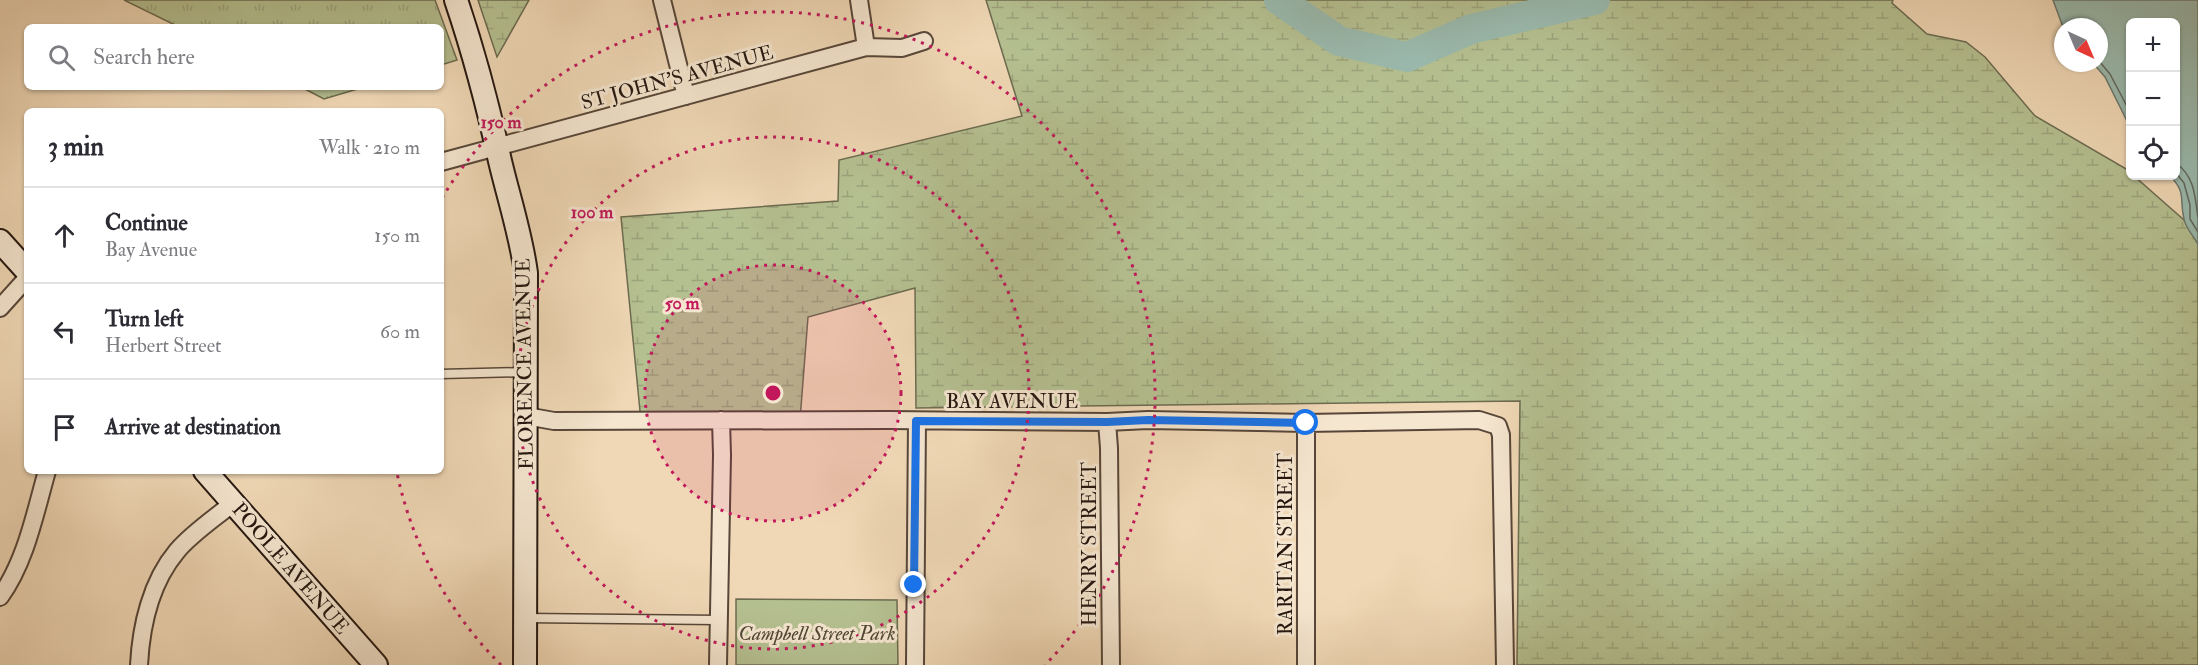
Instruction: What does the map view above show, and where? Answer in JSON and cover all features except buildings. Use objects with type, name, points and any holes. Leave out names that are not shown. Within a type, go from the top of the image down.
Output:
[{"type":"street","name":"FLORENCE AVENUE","points":[[456,0],[470,42],[498,147],[522,241],[526,273],[525,665]]},
{"type":"street","points":[[662,0],[686,96]]},
{"type":"street","points":[[859,0],[866,47]]},
{"type":"street","name":"ST JOHN'S AVENUE","points":[[444,161],[866,47],[902,48],[924,41]]},
{"type":"street","points":[[0,241],[24,268]]},
{"type":"street","points":[[0,308],[24,281]]},
{"type":"street","name":"BAY AVENUE","points":[[526,416],[554,421],[1107,422],[1148,420],[1306,423],[1479,420],[1498,426],[1501,435],[1505,665]]},
{"type":"street","points":[[718,665],[723,455],[721,420]]},
{"type":"street","points":[[915,665],[916,421]]},
{"type":"street","name":"HENRY STREET","points":[[1107,422],[1110,665]]},
{"type":"street","name":"RARITAN STREET","points":[[1306,423],[1306,665]]},
{"type":"street","points":[[0,597],[22,554],[46,474]]},
{"type":"street","name":"POOLE AVENUE","points":[[208,474],[376,665]]},
{"type":"street","points":[[139,665],[146,618],[154,589],[163,570],[187,541],[233,502]]},
{"type":"lane","points":[[444,374],[526,372]]},
{"type":"lane","points":[[525,618],[719,620]]},
{"type":"green space","points":[[124,0],[435,0],[444,24],[173,24]]},
{"type":"green space","points":[[478,0],[529,0],[497,57]]},
{"type":"green space","points":[[986,0],[1893,0],[1892,3],[1927,34],[1966,42],[1985,57],[2035,116],[2126,169],[2126,180],[2139,180],[2184,220],[2198,244],[2198,665],[1517,665],[1520,401],[916,408],[915,288],[808,317],[800,420],[641,421],[621,217],[838,201],[839,160],[1022,116]]},
{"type":"green space","points":[[444,25],[457,60],[444,64]]},
{"type":"green space","points":[[307,90],[354,90],[324,99]]},
{"type":"green space","name":"Campbell Street Park","points":[[736,599],[897,600],[898,665],[736,665]]},
{"type":"water","points":[[2053,0],[2198,0],[2198,244],[2186,225],[2181,192],[2173,180],[2180,180],[2180,18],[2126,18],[2126,119],[2101,72],[2108,72],[2108,18],[2060,18]]},
{"type":"waterway","points":[[1279,0],[1339,41],[1407,57],[1471,29],[1595,0]]},
{"type":"route","points":[[914,585],[916,421],[1107,422],[1148,420],[1306,423]]}]
